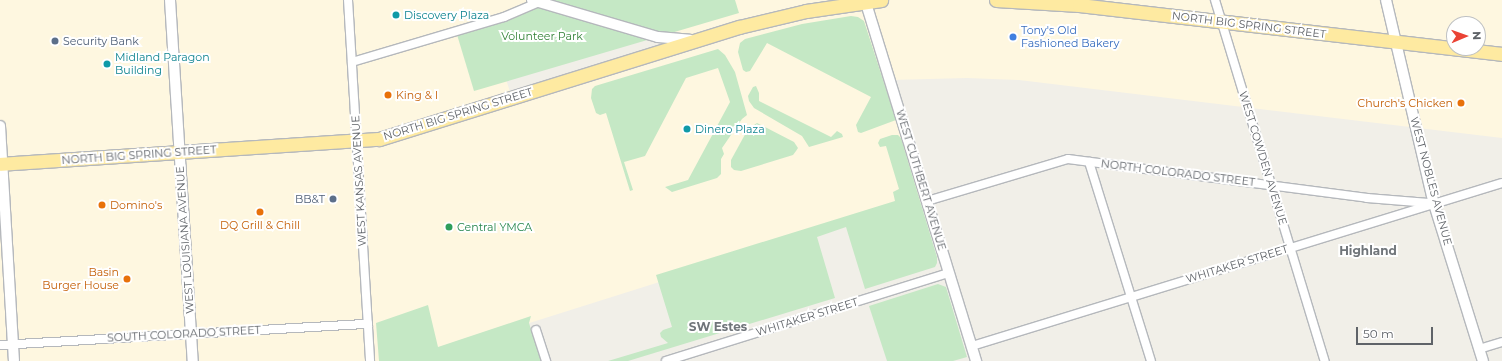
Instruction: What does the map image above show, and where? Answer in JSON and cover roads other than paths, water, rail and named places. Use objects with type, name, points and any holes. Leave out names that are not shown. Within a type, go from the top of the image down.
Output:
[{"type":"highway","name":"NORTH BIG SPRING STREET","points":[[1,164],[379,139],[739,27],[806,11],[865,1],[881,0]]},
{"type":"highway","name":"NORTH BIG SPRING STREET","points":[[996,0],[1039,1],[1079,5],[1502,54]]},
{"type":"street","name":"WEST LOUISIANA AVENUE","points":[[170,0],[193,361]]},
{"type":"street","name":"WEST KANSAS AVENUE","points":[[348,0],[370,361]]},
{"type":"street","points":[[1079,5],[1095,0]]},
{"type":"street","name":"WEST COWDEN AVENUE","points":[[1215,0],[1325,361]]},
{"type":"street","name":"WEST NOBLES AVENUE","points":[[1386,0],[1434,204],[1483,361]]},
{"type":"street","points":[[352,62],[504,17],[535,1],[658,37],[692,41]]},
{"type":"street","name":"WEST CUTHBERT AVENUE","points":[[865,1],[976,361]]},
{"type":"street","points":[[0,126],[1,164],[14,361]]},
{"type":"street","name":"NORTH COLORADO STREET","points":[[927,201],[1068,159],[1367,198],[1434,204]]},
{"type":"street","points":[[1089,162],[1151,361]]},
{"type":"street","name":"WHITAKER STREET","points":[[972,346],[1502,183]]},
{"type":"street","name":"WHITAKER STREET","points":[[666,361],[949,274]]},
{"type":"street","name":"SOUTH COLORADO STREET","points":[[0,345],[368,324]]},
{"type":"street","points":[[536,330],[546,361]]},
{"type":"street","points":[[1479,349],[1502,342]]},
{"type":"place","name":"Discovery Plaza","points":[[396,15]]},
{"type":"place","name":"Tony's Old Fashioned Bakery","points":[[1013,37]]},
{"type":"place","name":"Security Bank","points":[[55,41]]},
{"type":"place","name":"Midland Paragon Building","points":[[107,64]]},
{"type":"place","name":"King & I","points":[[388,95]]},
{"type":"place","name":"Church's Chicken","points":[[1461,103]]},
{"type":"place","name":"Dinero Plaza","points":[[687,129]]},
{"type":"place","name":"BB&T","points":[[333,199]]},
{"type":"place","name":"Domino's","points":[[102,205]]},
{"type":"place","name":"DQ Grill & Chill","points":[[260,212]]},
{"type":"place","name":"Central YMCA","points":[[449,227]]},
{"type":"place","name":"Basin Burger House","points":[[127,279]]},
{"type":"district","name":"Highland","points":[[1368,251]]},
{"type":"district","name":"SW Estes","points":[[718,327]]},
{"type":"park label","name":"Volunteer Park","points":[[542,36]]}]
